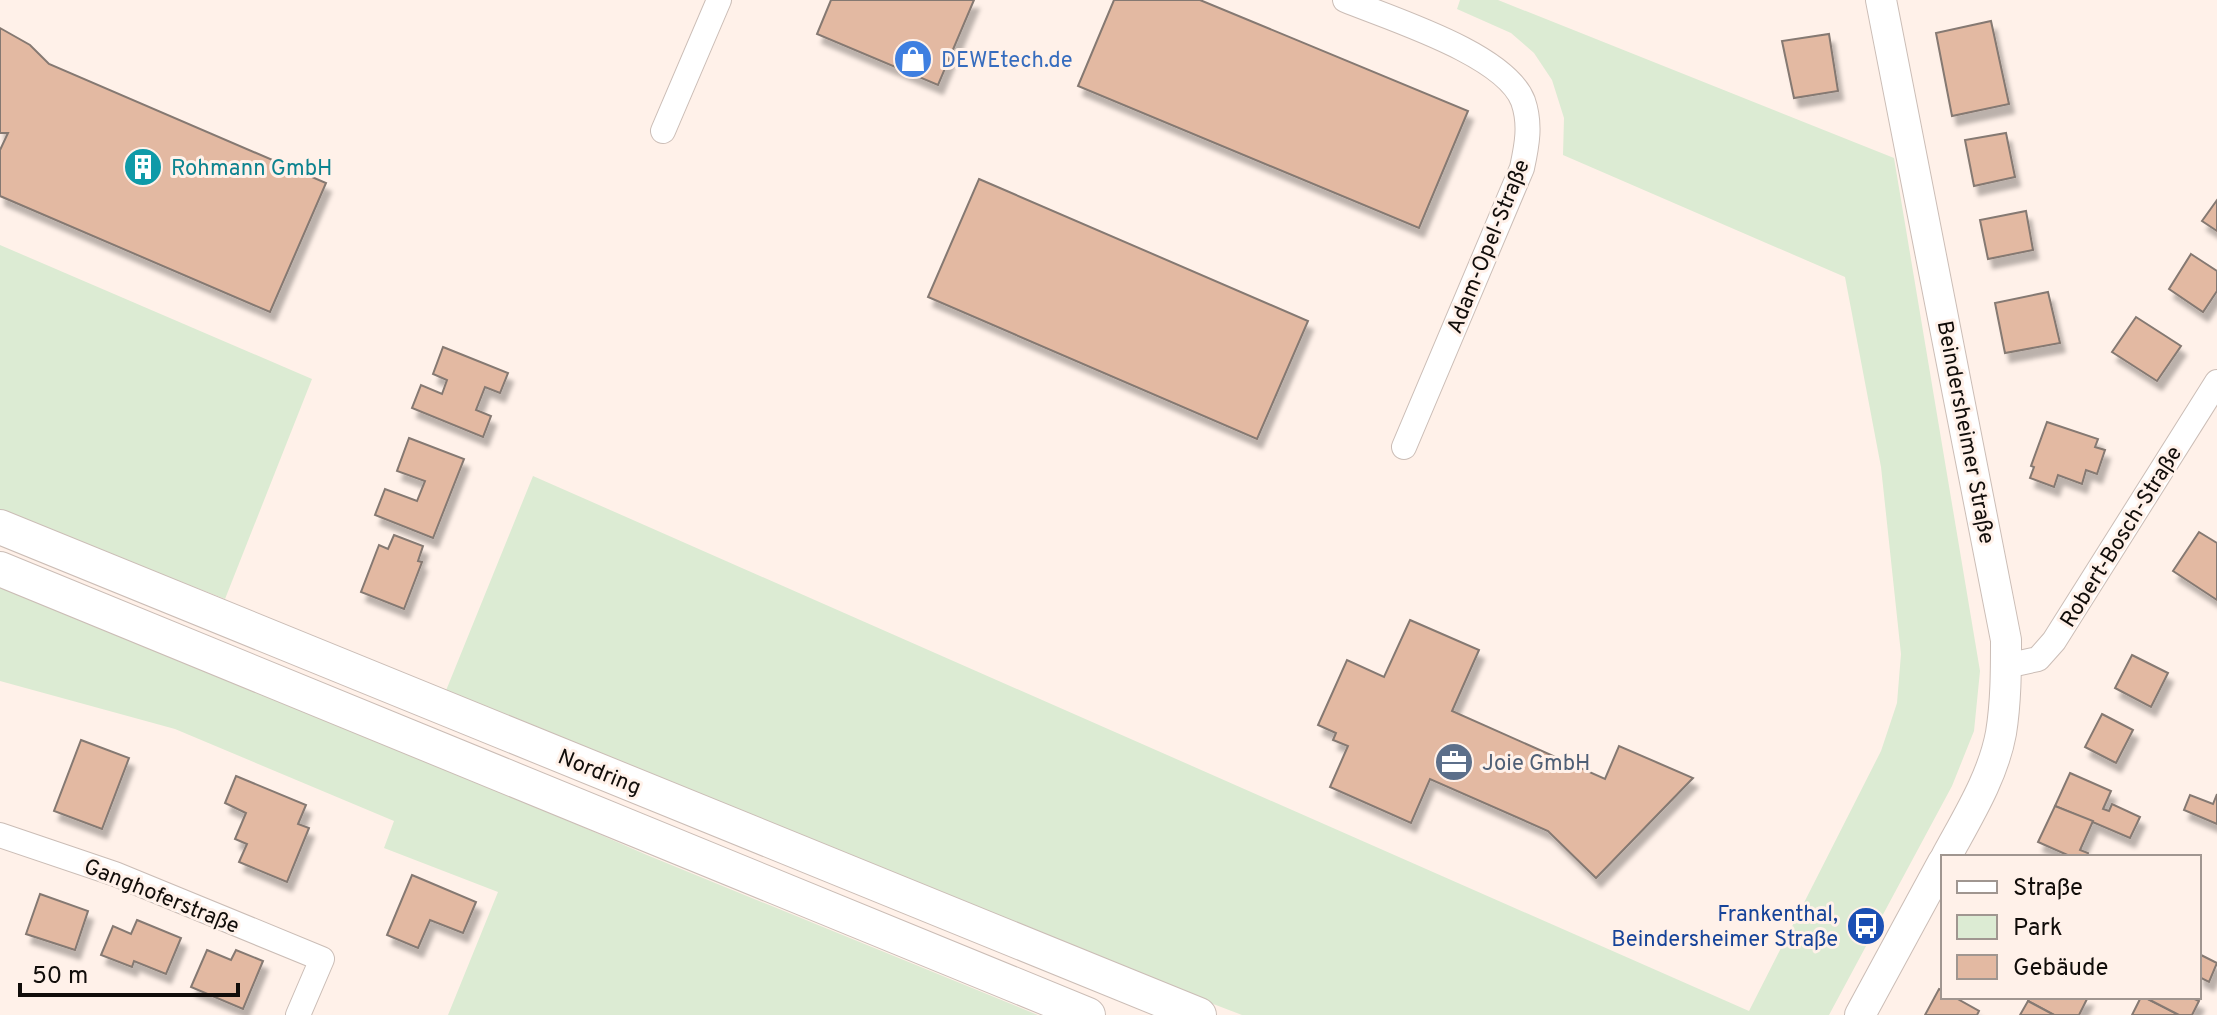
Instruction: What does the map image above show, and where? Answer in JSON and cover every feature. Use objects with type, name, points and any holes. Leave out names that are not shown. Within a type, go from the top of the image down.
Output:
[{"type":"main road","name":"Nordring","points":[[0,527],[1199,1015]]},
{"type":"main road","name":"Nordring","points":[[0,569],[1088,1015]]},
{"type":"street","points":[[663,131],[719,0]]},
{"type":"street","name":"Adam-Opel-Straße","points":[[1345,0],[1476,55],[1503,74],[1522,100],[1529,135],[1522,168],[1404,447]]},
{"type":"street","name":"Beindersheimer Straße","points":[[1881,0],[2006,640],[2005,701],[2000,736],[1990,771],[1946,855]]},
{"type":"street","name":"Robert-Bosch-Straße","points":[[2006,666],[2038,659],[2054,641],[2217,382]]},
{"type":"street","name":"Ganghoferstraße","points":[[0,835],[115,874],[322,959],[298,1015]]},
{"type":"street","name":"Beindersheimer Straße","points":[[1860,1015],[1941,865]]},
{"type":"green space","points":[[1460,0],[1498,0],[1894,158],[1980,671],[1974,731],[1952,786],[1829,1015],[1242,1015],[445,693],[533,476],[1749,1011],[1881,751],[1897,703],[1901,654],[1881,467],[1845,277],[1563,155],[1564,118],[1552,80],[1534,53],[1511,33],[1457,9]]},
{"type":"green space","points":[[0,245],[312,379],[225,599],[0,511]]},
{"type":"green space","points":[[0,585],[420,756],[647,855],[1038,1015],[448,1015],[498,892],[384,848],[394,821],[175,729],[0,681]]},
{"type":"building","name":"DEWEtech.de","points":[[831,0],[974,0],[938,85],[817,34]]},
{"type":"building","points":[[1114,0],[1200,0],[1468,111],[1419,228],[1078,86]]},
{"type":"building","points":[[1991,21],[2009,104],[1952,116],[1936,33]]},
{"type":"building","name":"Rohmann GmbH","points":[[0,28],[30,45],[49,64],[326,183],[270,312],[0,196],[0,150],[8,133],[0,133]]},
{"type":"building","points":[[1829,34],[1838,91],[1794,98],[1782,41]]},
{"type":"building","points":[[2006,133],[2015,177],[1974,186],[1965,140]]},
{"type":"building","points":[[979,179],[1308,321],[1257,439],[928,297]]},
{"type":"building","points":[[2217,200],[2217,231],[2202,221]]},
{"type":"building","points":[[2026,211],[2033,250],[1988,259],[1980,220]]},
{"type":"building","points":[[2191,254],[2217,271],[2217,291],[2203,312],[2169,289]]},
{"type":"building","points":[[2048,292],[2060,343],[2005,353],[1995,303]]},
{"type":"building","points":[[2136,317],[2181,346],[2157,381],[2112,352]]},
{"type":"building","points":[[443,347],[508,373],[500,393],[485,387],[476,410],[491,416],[483,437],[412,408],[421,385],[442,394],[447,380],[433,374]]},
{"type":"building","points":[[2047,422],[2098,439],[2095,447],[2105,450],[2097,474],[2086,470],[2082,484],[2058,475],[2054,487],[2030,478],[2034,467],[2031,466]]},
{"type":"building","points":[[409,438],[464,459],[433,538],[375,515],[385,489],[417,501],[425,481],[397,471]]},
{"type":"building","points":[[2199,532],[2217,543],[2217,600],[2173,571]]},
{"type":"building","points":[[394,535],[423,546],[418,561],[422,562],[404,609],[361,592],[379,545],[388,549]]},
{"type":"building","name":"Joie GmbH","points":[[1410,620],[1479,650],[1452,711],[1605,779],[1619,746],[1693,778],[1596,878],[1548,831],[1430,779],[1411,823],[1330,787],[1348,746],[1333,740],[1336,733],[1318,725],[1347,660],[1384,677]]},
{"type":"building","points":[[2132,655],[2168,673],[2151,707],[2115,688]]},
{"type":"building","points":[[2102,714],[2133,730],[2116,763],[2085,747]]},
{"type":"building","points":[[81,740],[129,758],[102,829],[54,811]]},
{"type":"building","points":[[2070,773],[2111,791],[2103,809],[2109,811],[2112,804],[2140,817],[2130,838],[2055,806]]},
{"type":"building","points":[[236,776],[306,805],[298,824],[309,828],[287,882],[239,862],[247,844],[235,839],[246,813],[225,803]]},
{"type":"building","points":[[2217,794],[2217,824],[2184,810],[2190,795],[2213,804]]},
{"type":"building","points":[[2055,806],[2093,821],[2080,850],[2088,855],[2067,855],[2038,842]]},
{"type":"building","points":[[412,875],[476,902],[463,933],[430,920],[418,948],[387,935]]},
{"type":"building","points":[[40,894],[88,911],[75,950],[26,934]]},
{"type":"building","points":[[137,920],[181,938],[166,974],[134,961],[132,967],[101,955],[113,926],[131,934]]},
{"type":"building","points":[[207,950],[231,960],[236,950],[263,961],[243,1009],[191,987]]},
{"type":"building","points":[[2201,955],[2217,963],[2209,982],[2201,978]]},
{"type":"building","points":[[1939,989],[1941,999],[1958,999],[1979,1011],[1977,1015],[1925,1015]]},
{"type":"building","points":[[2087,999],[2079,1015],[2054,1015],[2028,1001]]},
{"type":"building","points":[[2140,999],[2148,999],[2179,1015],[2132,1015]]},
{"type":"building","points":[[2148,999],[2199,1001],[2192,1015],[2179,1015]]},
{"type":"building","points":[[2028,1001],[2054,1015],[2020,1015]]},
{"type":"place","name":"DEWEtech.de","points":[[913,59]]},
{"type":"place","name":"Rohmann GmbH","points":[[143,167]]},
{"type":"place","name":"Joie GmbH","points":[[1454,762]]},
{"type":"place","name":"Frankenthal, Beindersheimer Straße","points":[[1866,926]]}]
